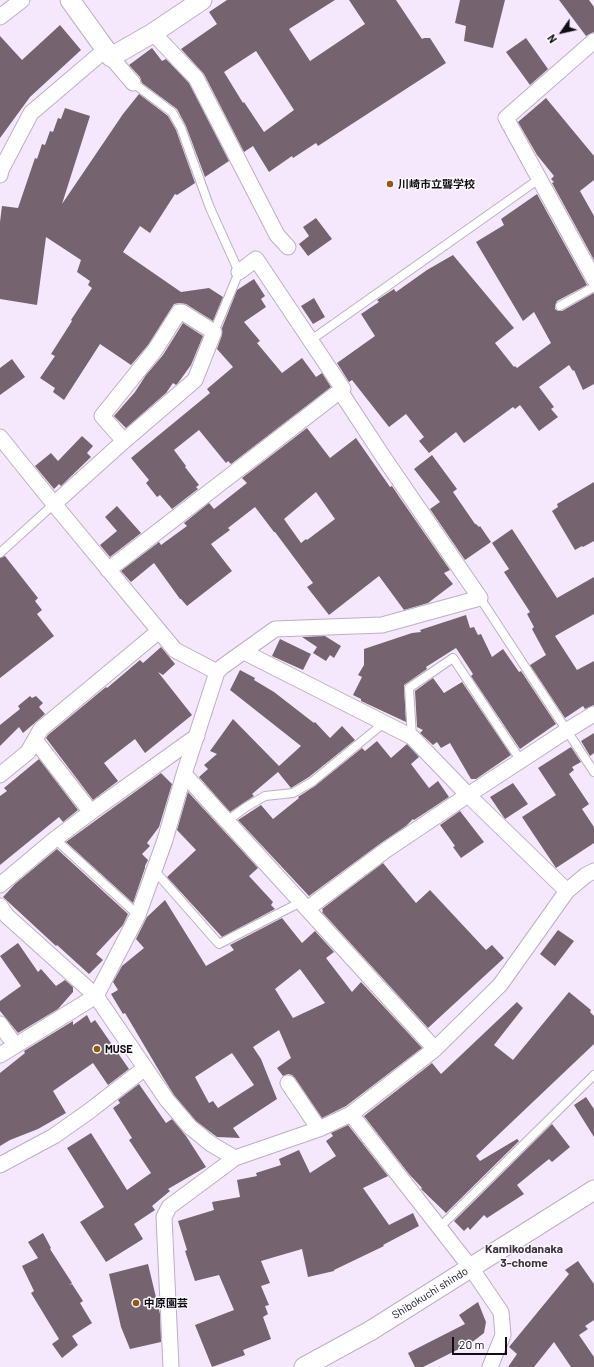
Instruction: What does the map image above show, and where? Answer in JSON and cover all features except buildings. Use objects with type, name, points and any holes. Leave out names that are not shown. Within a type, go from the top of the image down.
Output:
[{"type":"street","points":[[0,17],[22,0]]},
{"type":"street","points":[[70,0],[108,54],[133,83]]},
{"type":"street","points":[[0,175],[1,170],[31,113],[108,54],[153,33],[202,0]]},
{"type":"street","points":[[153,33],[196,78],[277,235],[288,247]]},
{"type":"street","points":[[594,41],[506,118],[594,279]]},
{"type":"street","points":[[108,570],[343,389],[256,259],[239,272]]},
{"type":"street","points":[[54,504],[195,380],[214,332],[182,312],[179,312],[155,350],[102,416],[124,441]]},
{"type":"street","points":[[0,1055],[96,996],[138,915],[166,840],[184,774],[217,672],[222,667],[275,630],[382,625],[480,598],[340,391]]},
{"type":"street","points":[[0,437],[175,650],[217,672]]},
{"type":"street","points":[[0,775],[28,752],[41,729],[159,631]]},
{"type":"street","points":[[244,652],[412,737],[468,795],[567,892]]},
{"type":"street","points":[[304,905],[468,795],[594,714]]},
{"type":"street","points":[[0,885],[55,839],[197,736]]},
{"type":"street","points":[[35,740],[91,812]]},
{"type":"street","points":[[184,774],[435,1049]]},
{"type":"street","points":[[171,1367],[164,1217],[169,1207],[235,1158],[319,1129],[351,1114],[435,1049],[500,985],[567,892],[586,875],[594,871]]},
{"type":"street","points":[[2,915],[96,996],[167,1100],[190,1127],[210,1144],[235,1158]]},
{"type":"street","points":[[0,1024],[15,1045]]},
{"type":"street","points":[[0,1165],[54,1136],[145,1068]]},
{"type":"street","points":[[288,1083],[319,1129]]},
{"type":"street","points":[[351,1114],[471,1268],[502,1312],[503,1335],[490,1367]]},
{"type":"street","name":"Shibokuchi shindo","points":[[304,1367],[370,1331],[594,1190]]},
{"type":"lane","points":[[133,83],[172,112],[181,128],[210,208],[239,272],[214,332]]},
{"type":"lane","points":[[311,340],[539,179]]},
{"type":"lane","points":[[560,306],[594,287]]},
{"type":"lane","points":[[0,552],[54,504]]},
{"type":"lane","points":[[480,598],[594,772]]},
{"type":"lane","points":[[412,737],[408,688],[453,658],[521,761]]},
{"type":"lane","points":[[227,821],[246,807],[266,796],[293,793],[312,782],[384,723]]},
{"type":"lane","points":[[55,839],[138,915]]},
{"type":"lane","points":[[154,870],[219,944],[304,905]]},
{"type":"lane","points":[[439,1228],[591,1078],[594,1088]]},
{"type":"place","name":"川崎市立聾学校","points":[[390,184]]},
{"type":"place","name":"MUSE","points":[[97,1049]]},
{"type":"place","name":"中原園芸","points":[[136,1303]]},
{"type":"district","name":"Kamikodanaka 3-chome","points":[[524,1256]]}]
